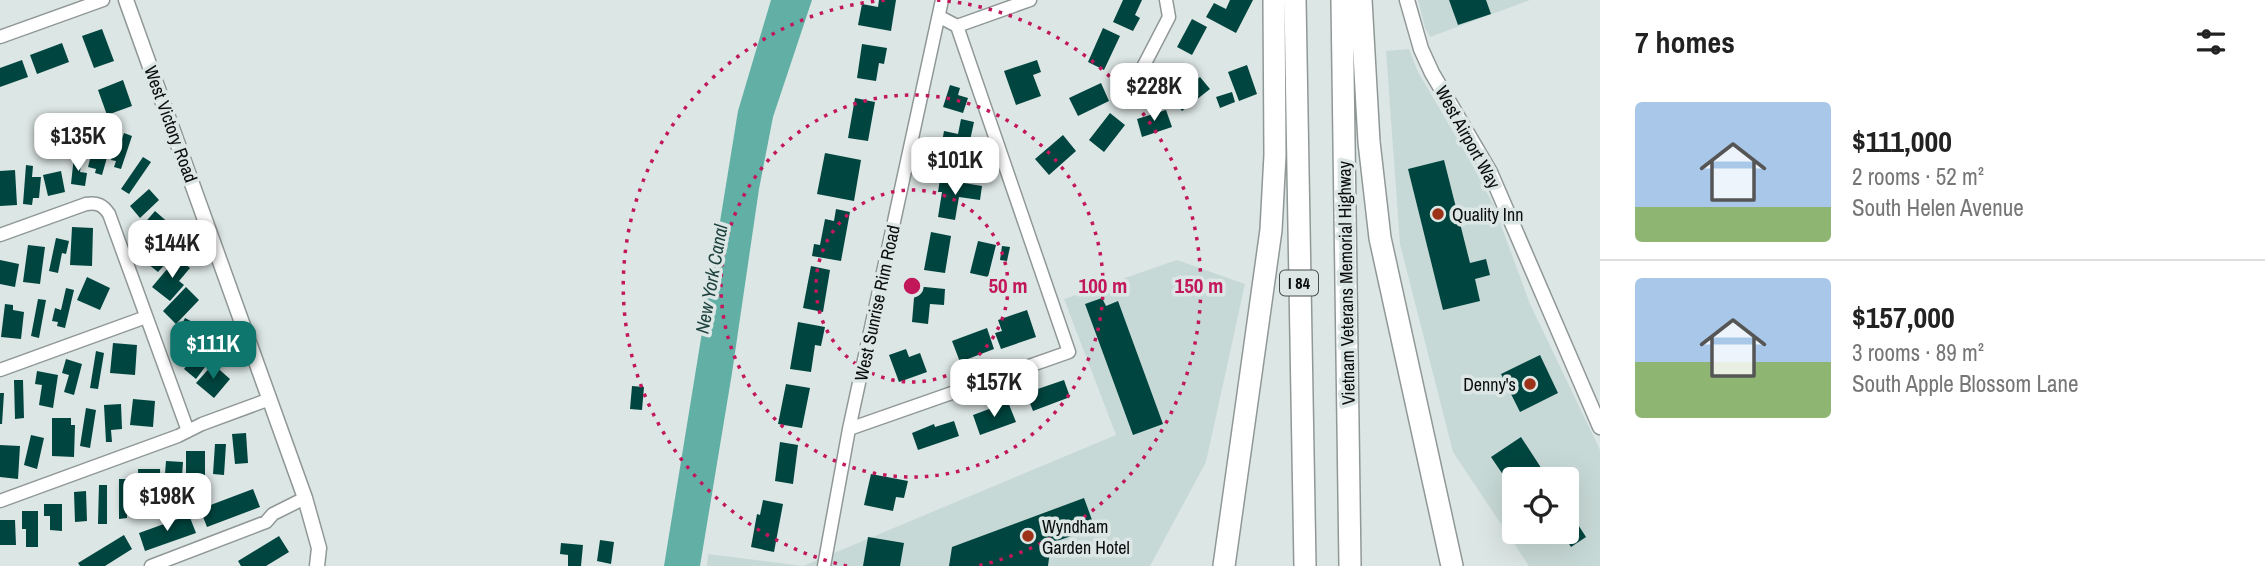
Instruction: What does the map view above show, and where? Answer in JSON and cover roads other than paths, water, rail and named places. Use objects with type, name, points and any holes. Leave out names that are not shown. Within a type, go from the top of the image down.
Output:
[{"type":"highway","points":[[1224,566],[1271,230],[1275,155],[1274,0]]},
{"type":"highway","name":"I 84","points":[[1295,0],[1305,566]]},
{"type":"highway","name":"Vietnam Veterans Memorial Highway","points":[[1342,0],[1350,566]]},
{"type":"highway","points":[[1361,0],[1369,142],[1380,238],[1452,566]]},
{"type":"street","points":[[0,37],[103,0]]},
{"type":"street","name":"West Victory Road","points":[[126,0],[305,498],[318,548],[317,566]]},
{"type":"street","name":"West Sunrise Rim Road","points":[[824,566],[849,429],[942,0]]},
{"type":"street","points":[[957,26],[1030,0]]},
{"type":"street","points":[[1141,71],[1169,17],[1166,0]]},
{"type":"street","name":"West Airport Way","points":[[1407,0],[1421,49],[1432,73],[1490,172],[1599,422]]},
{"type":"street","points":[[849,429],[1069,352],[957,26],[940,17]]},
{"type":"street","points":[[0,235],[86,204],[98,204],[109,214],[188,431]]},
{"type":"street","points":[[0,370],[146,317]]},
{"type":"street","points":[[0,501],[270,399]]},
{"type":"street","points":[[151,566],[266,522],[273,514],[305,498]]},
{"type":"water","name":"New York Canal","points":[[771,0],[812,0],[773,117],[759,189],[700,566],[664,566],[738,111]]},
{"type":"place","name":"Quality Inn","points":[[1438,214]]},
{"type":"place","name":"Denny's","points":[[1530,384]]},
{"type":"place","name":"Wyndham Garden Hotel","points":[[1028,536]]}]
